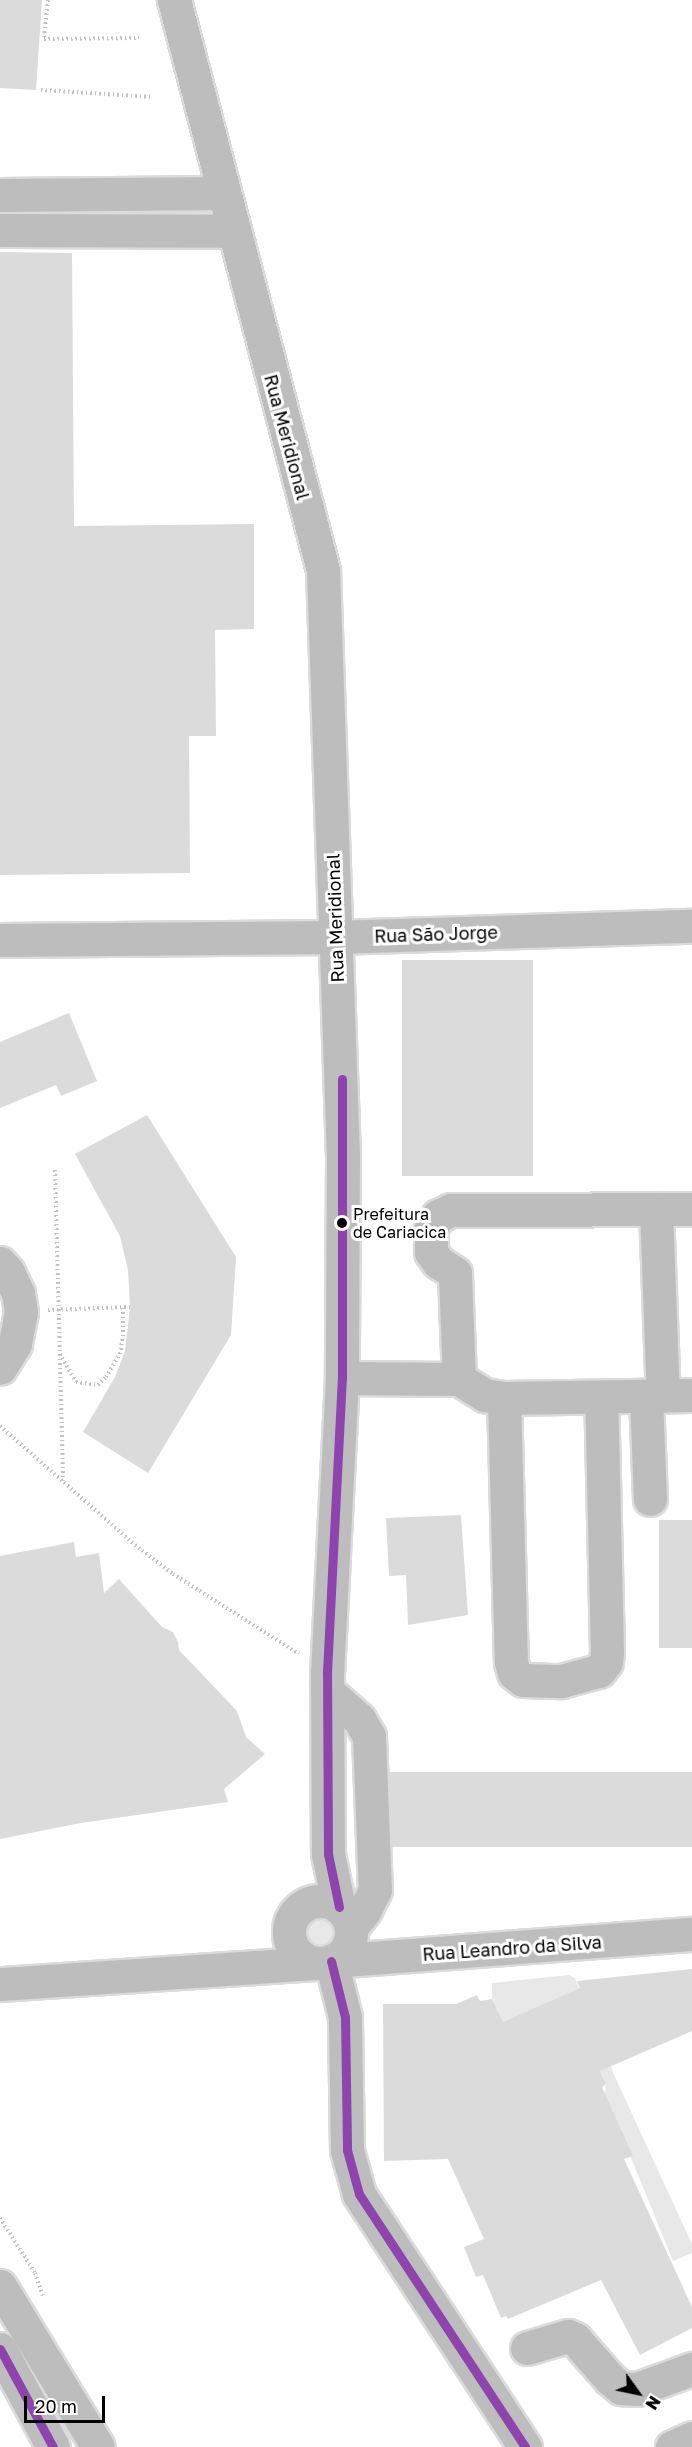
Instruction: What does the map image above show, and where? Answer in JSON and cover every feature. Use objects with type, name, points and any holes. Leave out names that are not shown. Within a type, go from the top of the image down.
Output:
[{"type":"street","name":"Rua Meridional","points":[[174,0],[323,570],[342,1101],[342,1378],[327,1682],[328,1854],[345,1918]]},
{"type":"street","points":[[0,195],[224,193]]},
{"type":"street","points":[[0,230],[233,231]]},
{"type":"street","name":"Rua São Jorge","points":[[0,940],[336,937],[692,926]]},
{"type":"street","points":[[650,1499],[667,1396],[656,1209]]},
{"type":"street","points":[[459,1379],[455,1273],[438,1262],[431,1252],[432,1227],[438,1216],[451,1210],[692,1209]]},
{"type":"street","points":[[0,1263],[8,1272],[18,1293],[21,1312],[15,1344],[0,1368]]},
{"type":"street","points":[[342,1378],[459,1379],[485,1395],[504,1398],[667,1396]]},
{"type":"street","points":[[504,1398],[511,1662],[514,1673],[523,1680],[561,1681],[599,1671],[606,1662],[601,1397]]},
{"type":"street","points":[[327,1682],[359,1719],[369,1736],[375,1890],[365,1910],[345,1918]]},
{"type":"street","points":[[258,1968],[283,1942],[293,1917],[328,1854]]},
{"type":"street","points":[[313,1901],[331,1903],[345,1918],[346,1950],[323,1962],[299,1956],[293,1948],[289,1932],[293,1917],[313,1901]]},
{"type":"street","name":"Rua Leandro da Silva","points":[[0,1983],[258,1968],[692,1934]]},
{"type":"street","points":[[323,1962],[345,2017],[346,2150],[359,2194],[525,2447]]},
{"type":"street","points":[[0,2286],[98,2447]]},
{"type":"street","points":[[527,2348],[568,2336],[575,2339],[609,2378],[621,2388],[637,2389],[692,2369]]},
{"type":"street","points":[[0,2349],[52,2447]]},
{"type":"street","points":[[672,2447],[692,2438]]},
{"type":"path","points":[[48,0],[44,39],[139,38]]},
{"type":"path","points":[[41,90],[153,97]]},
{"type":"path","points":[[55,1170],[63,1481]]},
{"type":"path","points":[[59,1353],[68,1372],[76,1382],[98,1385],[106,1377],[120,1354],[123,1336],[123,1307]]},
{"type":"path","points":[[79,1309],[130,1307]]},
{"type":"path","points":[[0,1426],[173,1574],[327,1682]]},
{"type":"shaded area","points":[[323,1902],[350,1935],[344,1950],[294,1949],[290,1932],[294,1917],[304,1906]]},
{"type":"shaded area","points":[[569,1975],[575,1978],[615,2077],[692,2244],[692,2253],[673,2261],[605,2094],[606,2084],[567,1994],[503,2023],[492,1999],[492,1983]]},
{"type":"building","points":[[0,0],[42,0],[36,90],[0,88]]},
{"type":"building","points":[[0,252],[72,253],[74,526],[254,524],[254,629],[215,630],[216,736],[189,736],[190,873],[0,875]]},
{"type":"building","points":[[402,960],[533,960],[533,1176],[402,1176]]},
{"type":"building","points":[[69,1013],[97,1081],[61,1096],[56,1085],[0,1108],[0,1042]]},
{"type":"building","points":[[147,1115],[236,1257],[231,1335],[148,1473],[83,1432],[115,1377],[125,1351],[130,1307],[128,1270],[120,1236],[75,1154]]},
{"type":"building","points":[[461,1515],[468,1615],[408,1625],[406,1575],[389,1576],[386,1518]]},
{"type":"building","points":[[659,1520],[692,1520],[692,1648],[659,1648]]},
{"type":"building","points":[[74,1542],[76,1557],[99,1553],[104,1593],[119,1579],[162,1627],[173,1632],[179,1650],[237,1711],[246,1737],[265,1754],[224,1789],[228,1802],[81,1823],[0,1839],[0,1556]]},
{"type":"building","points":[[389,1772],[692,1772],[692,1847],[389,1847]]},
{"type":"building","points":[[692,1969],[692,2031],[600,2071],[606,2084],[602,2087],[633,2156],[624,2159],[692,2307],[692,2328],[640,2355],[601,2280],[508,2319],[506,2316],[501,2318],[483,2275],[476,2277],[464,2247],[484,2239],[448,2159],[384,2161],[383,2004],[456,2004],[477,1995],[480,2001],[492,1999],[503,2022],[580,1988],[577,1981]]},
{"type":"transit line","points":[[339,1907],[328,1854],[327,1672],[342,1378],[342,1079]]},
{"type":"transit line","points":[[331,1961],[345,2017],[347,2150],[359,2194],[525,2447]]},
{"type":"transit line","points":[[0,2349],[53,2447]]},
{"type":"place","name":"Prefeitura de Cariacica","points":[[342,1223]]}]
